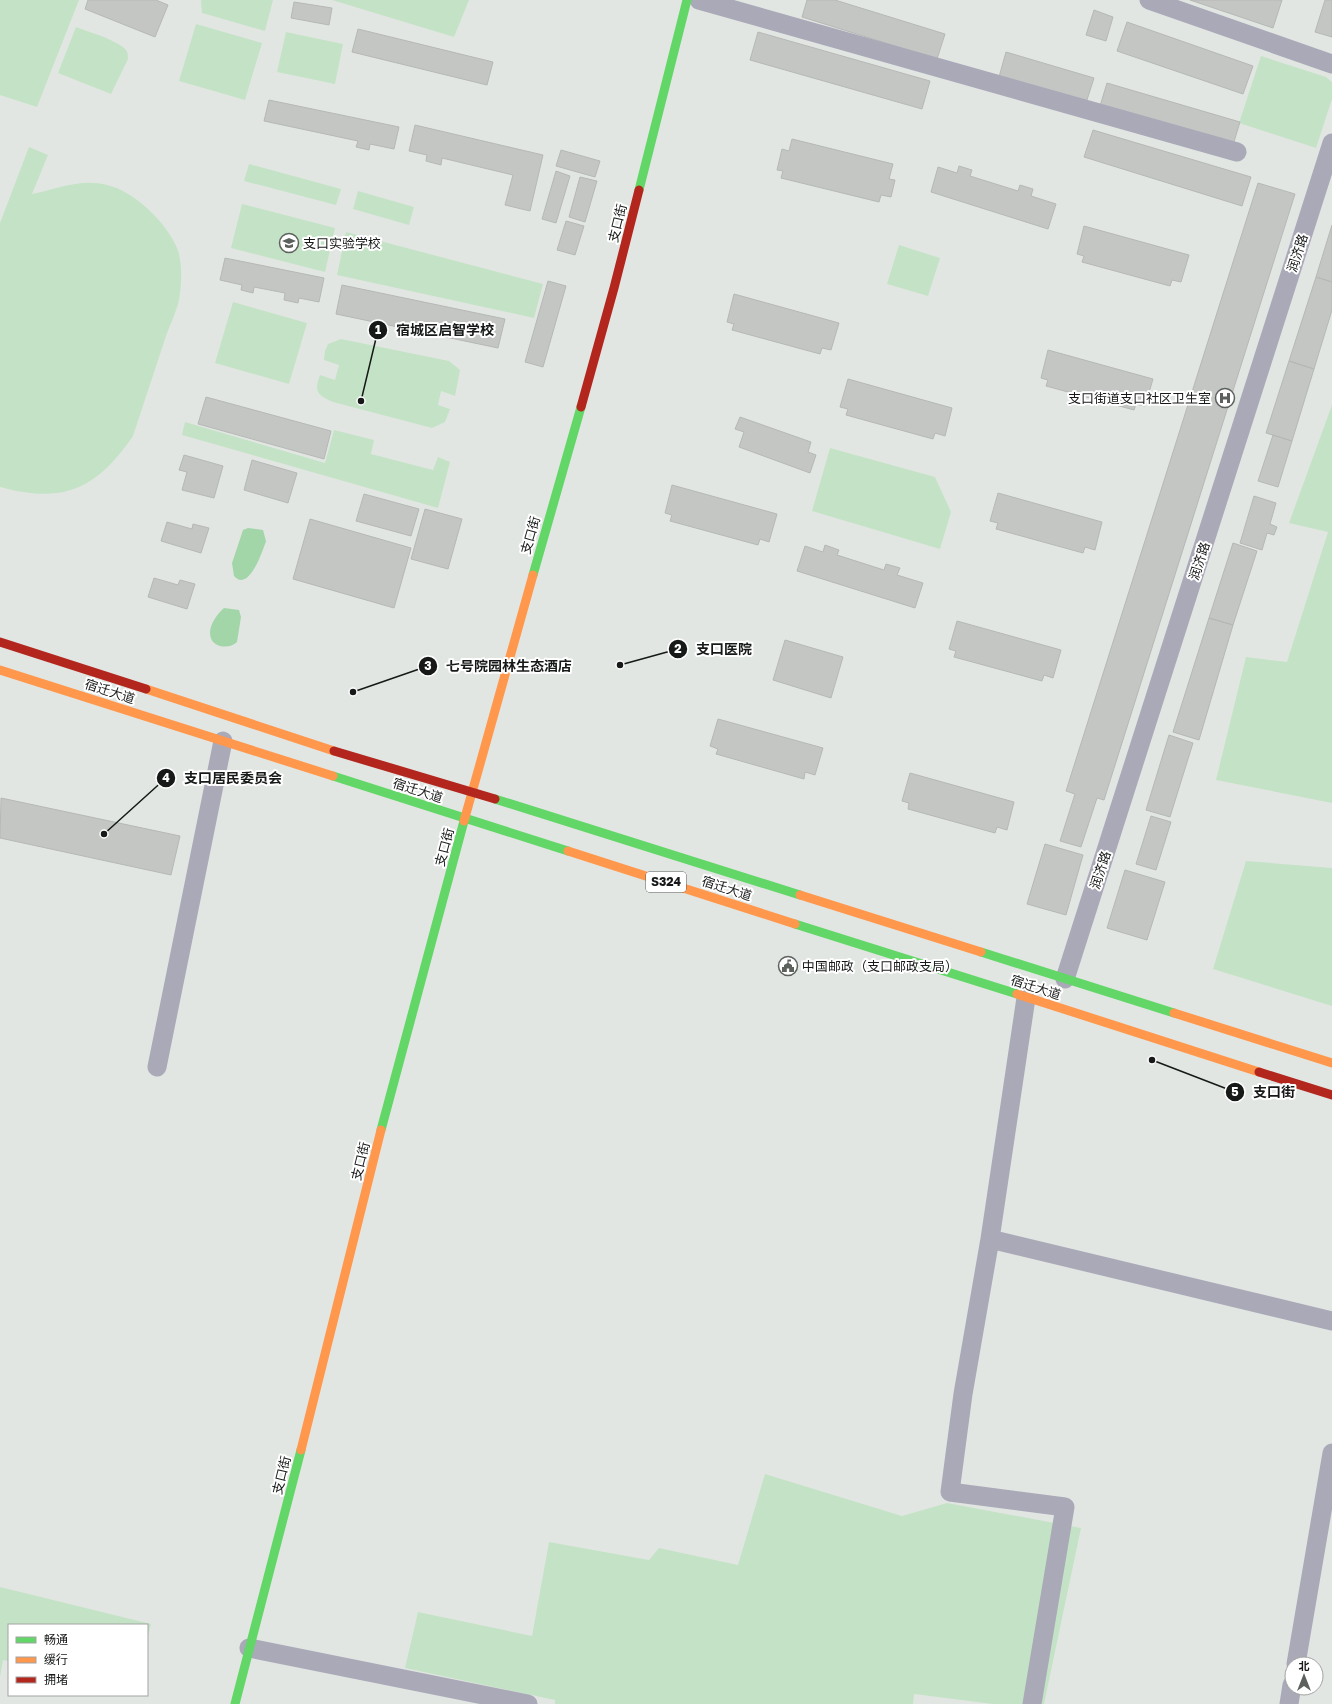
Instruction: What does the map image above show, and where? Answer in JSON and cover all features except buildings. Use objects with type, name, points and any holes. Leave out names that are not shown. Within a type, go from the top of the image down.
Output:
[{"type":"main road","name":"支口街","points":[[234,1704],[285,1514],[389,1099],[472,792],[614,288],[687,0]]},
{"type":"main road","name":"宿迁大道","points":[[0,642],[348,755],[472,792],[1332,1063]]},
{"type":"main road","name":"宿迁大道","points":[[0,670],[1332,1095]]},
{"type":"street","points":[[699,0],[1237,152]]},
{"type":"street","points":[[1149,0],[1332,64]]},
{"type":"street","name":"润济路","points":[[1065,979],[1332,143]]},
{"type":"street","points":[[157,1067],[223,741]]},
{"type":"street","points":[[1026,998],[990,1239],[963,1394],[950,1492],[1065,1506],[1032,1704]]},
{"type":"street","points":[[990,1239],[1332,1321]]},
{"type":"street","points":[[1297,1656],[1332,1453]]},
{"type":"street","points":[[250,1648],[528,1704]]},
{"type":"shaded area","points":[[0,0],[79,0],[37,107],[0,95]]},
{"type":"shaded area","points":[[201,0],[273,0],[265,31],[202,13]]},
{"type":"shaded area","points":[[332,0],[469,0],[454,37]]},
{"type":"shaded area","points":[[196,24],[262,43],[245,100],[179,81]]},
{"type":"shaded area","points":[[76,27],[114,42],[124,48],[127,52],[128,59],[111,94],[58,73]]},
{"type":"shaded area","points":[[286,32],[343,44],[335,84],[277,72]]},
{"type":"shaded area","points":[[1261,56],[1326,77],[1332,82],[1332,99],[1316,148],[1239,123]]},
{"type":"shaded area","points":[[29,147],[48,155],[32,194],[79,183],[98,183],[117,188],[138,201],[157,218],[172,238],[180,258],[181,288],[178,304],[133,436],[105,469],[91,480],[76,488],[60,493],[42,494],[22,492],[0,487],[0,223]]},
{"type":"shaded area","points":[[249,164],[341,189],[336,205],[244,181]]},
{"type":"shaded area","points":[[358,191],[414,207],[409,225],[353,209]]},
{"type":"shaded area","points":[[242,204],[335,228],[325,272],[231,248]]},
{"type":"shaded area","points":[[346,232],[543,284],[534,318],[337,275]]},
{"type":"shaded area","points":[[899,245],[940,258],[928,296],[887,284]]},
{"type":"shaded area","points":[[233,302],[307,323],[289,384],[215,363]]},
{"type":"shaded area","points":[[341,339],[449,361],[460,370],[455,396],[441,391],[438,405],[450,409],[445,422],[432,428],[333,402],[320,395],[317,385],[320,375],[335,380],[339,365],[324,360],[325,351],[328,344]]},
{"type":"shaded area","points":[[1332,405],[1332,803],[1216,780],[1246,657],[1287,662],[1328,532],[1289,523]]},
{"type":"shaded area","points":[[185,422],[325,463],[334,430],[374,440],[371,454],[433,470],[438,457],[450,462],[438,508],[182,435]]},
{"type":"shaded area","points":[[830,448],[935,477],[951,512],[940,549],[812,511]]},
{"type":"shaded area","points":[[248,528],[263,530],[266,541],[259,561],[250,575],[245,579],[240,580],[234,576],[232,563],[243,530]]},
{"type":"shaded area","points":[[224,608],[239,610],[241,617],[237,642],[234,645],[225,647],[216,645],[211,638],[210,633],[214,619]]},
{"type":"shaded area","points":[[1246,861],[1332,868],[1332,1006],[1213,969]]},
{"type":"shaded area","points":[[765,1474],[902,1516],[947,1503],[1081,1528],[1044,1704],[993,1704],[914,1694],[913,1704],[555,1704],[555,1700],[405,1668],[418,1612],[532,1636],[549,1542],[649,1560],[659,1548],[738,1565]]},
{"type":"shaded area","points":[[0,1587],[151,1624],[148,1636],[148,1624],[8,1624],[8,1661],[3,1660],[0,1677]]},
{"type":"traffic: fast","points":[[639,190],[687,0]]},
{"type":"traffic: fast","points":[[533,575],[581,407]]},
{"type":"traffic: fast","points":[[333,776],[568,851]]},
{"type":"traffic: fast","points":[[495,799],[800,895]]},
{"type":"traffic: fast","points":[[381,1130],[464,821]]},
{"type":"traffic: fast","points":[[795,924],[1017,994]]},
{"type":"traffic: fast","points":[[981,952],[1174,1013]]},
{"type":"traffic: fast","points":[[235,1704],[301,1450]]},
{"type":"traffic: slow","points":[[464,821],[533,575]]},
{"type":"traffic: slow","points":[[0,670],[333,776]]},
{"type":"traffic: slow","points":[[146,689],[334,751]]},
{"type":"traffic: slow","points":[[568,851],[795,924]]},
{"type":"traffic: slow","points":[[800,895],[981,952]]},
{"type":"traffic: slow","points":[[1017,994],[1259,1072]]},
{"type":"traffic: slow","points":[[1174,1013],[1332,1063]]},
{"type":"traffic: slow","points":[[301,1450],[381,1130]]},
{"type":"traffic: jam","points":[[581,407],[639,190]]},
{"type":"traffic: jam","points":[[0,642],[146,689]]},
{"type":"traffic: jam","points":[[334,751],[495,799]]},
{"type":"traffic: jam","points":[[1259,1072],[1332,1095]]},
{"type":"place","name":"支口实验学校","points":[[289,243]]},
{"type":"place","name":"支口街道支口社区卫生室","points":[[1225,398]]},
{"type":"place","name":"宿城区启智学校","points":[[361,401]]},
{"type":"place","name":"支口医院","points":[[620,665]]},
{"type":"place","name":"七号院园林生态酒店","points":[[353,692]]},
{"type":"place","name":"支口居民委员会","points":[[104,834]]},
{"type":"place","name":"中国邮政（支口邮政支局）","points":[[788,966]]},
{"type":"place","name":"支口街","points":[[1152,1060]]}]
